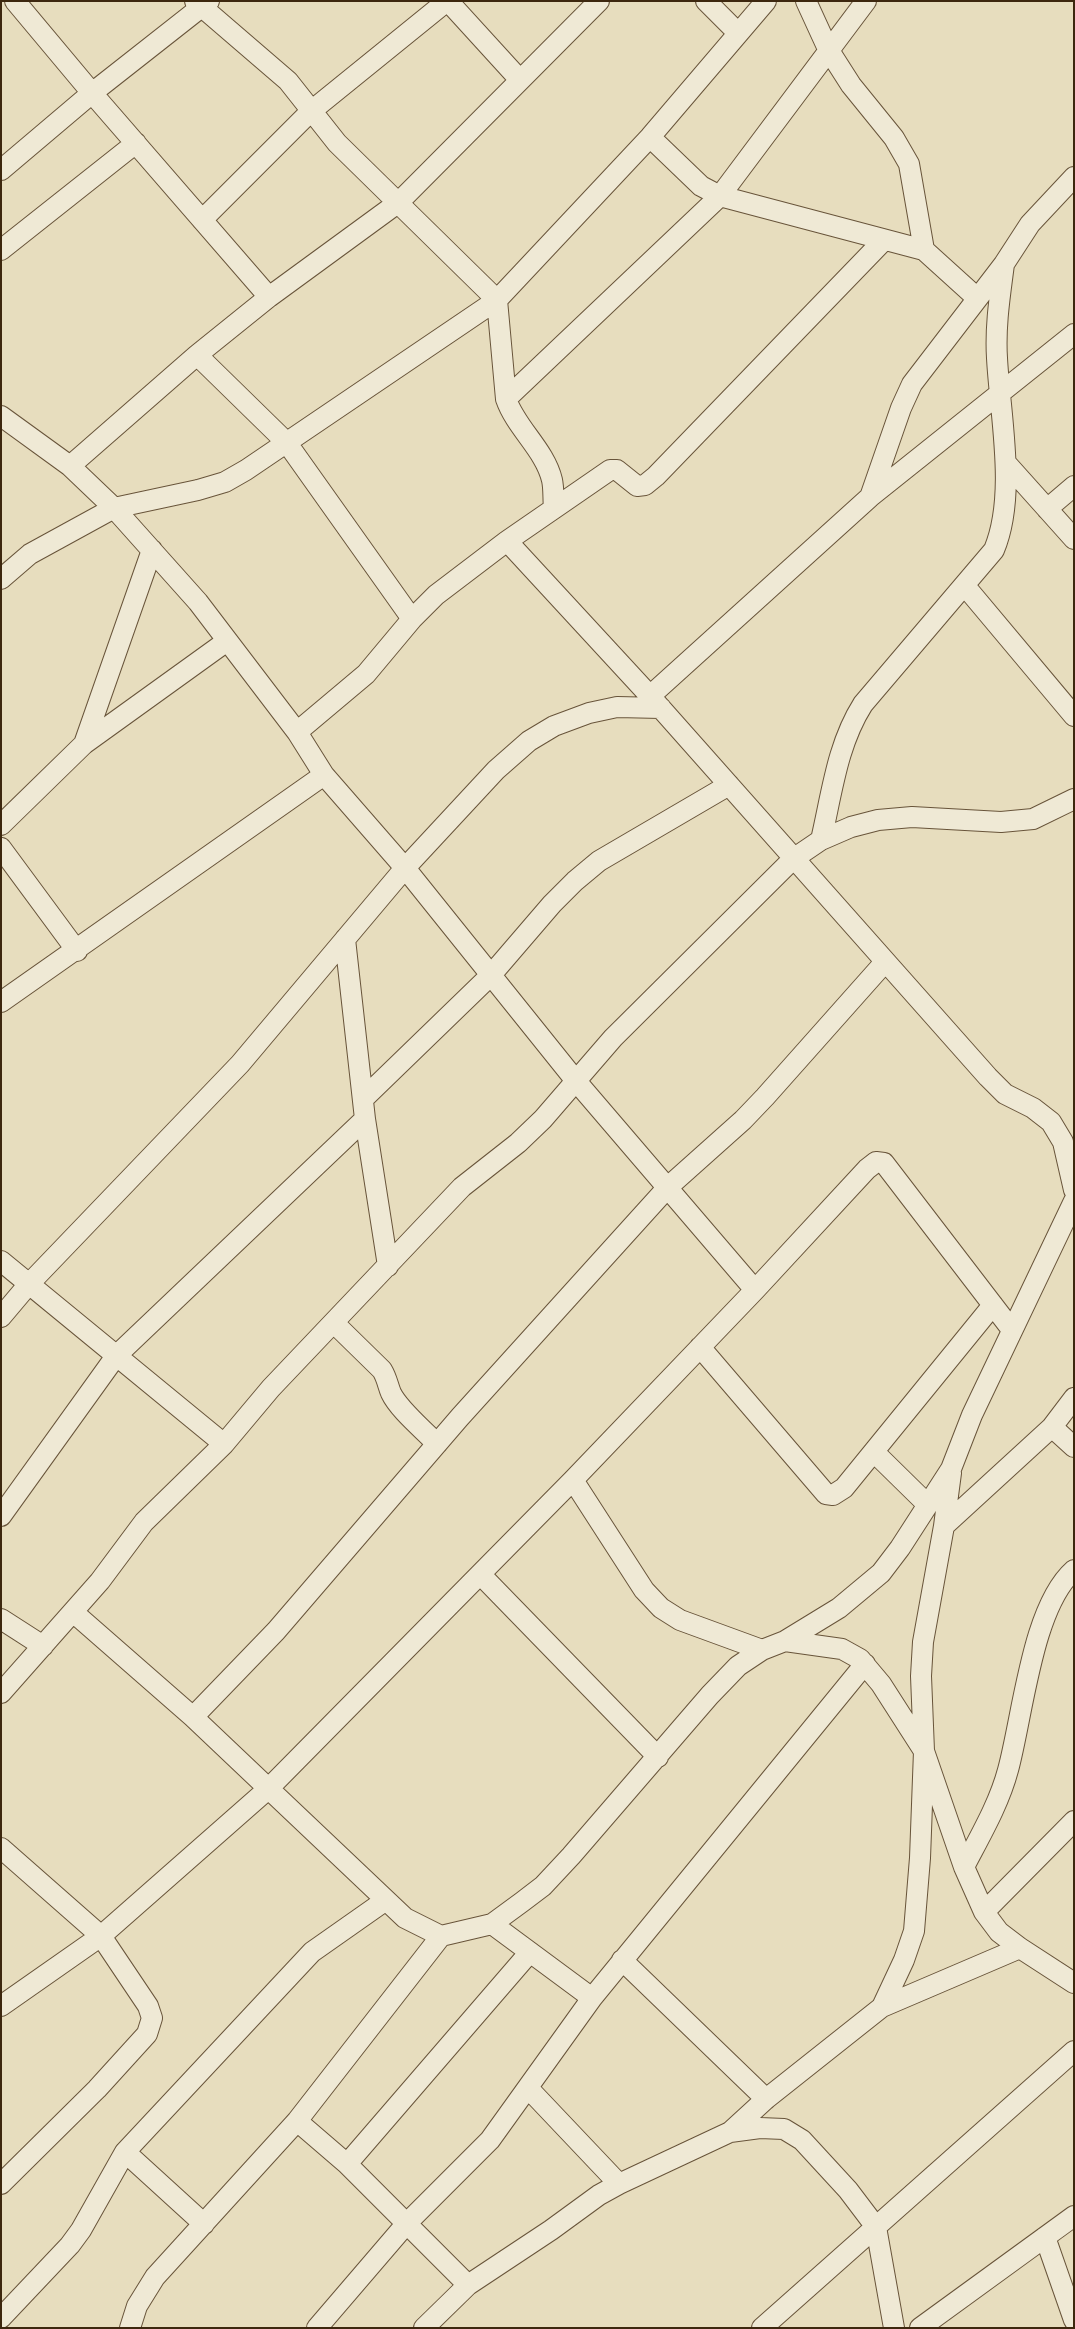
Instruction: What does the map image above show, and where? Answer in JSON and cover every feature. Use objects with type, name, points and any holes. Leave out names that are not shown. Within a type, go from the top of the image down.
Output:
[{"type":"street","points":[[15,1],[92,93],[269,297]]},
{"type":"street","points":[[202,220],[310,112],[447,1],[520,80]]},
{"type":"street","points":[[70,466],[197,355],[269,297],[399,202],[599,1]]},
{"type":"street","points":[[706,1],[738,33]]},
{"type":"street","points":[[1,579],[30,554],[114,508],[198,490],[225,482],[287,443],[497,300],[650,137],[766,1]]},
{"type":"street","points":[[806,1],[828,49],[851,85],[894,138],[909,164],[924,250]]},
{"type":"street","points":[[506,399],[720,196],[828,49],[866,1]]},
{"type":"street","points":[[1,170],[202,3],[288,81],[310,112],[337,143],[399,202],[497,300],[506,399],[511,414],[546,464],[552,480],[554,508]]},
{"type":"street","points":[[650,137],[701,186],[720,196],[924,250],[978,298]]},
{"type":"street","points":[[1,249],[136,143]]},
{"type":"street","points":[[870,497],[901,408],[912,384],[1004,264],[1030,224],[1074,177]]},
{"type":"street","points":[[297,732],[366,674],[412,619],[436,595],[507,541],[610,470],[616,470],[637,486],[645,485],[884,240]]},
{"type":"street","points":[[822,840],[841,748],[851,723],[863,704],[965,586],[994,550],[1002,532],[1006,463],[996,323],[1004,264]]},
{"type":"street","points":[[1,1317],[28,1285],[240,1064],[405,868],[496,770],[529,740],[554,726],[589,713],[618,707],[656,702],[870,497],[1074,334]]},
{"type":"street","points":[[197,355],[287,443],[412,619]]},
{"type":"street","points":[[1,416],[70,466],[114,508],[198,602],[297,732],[324,775],[405,868],[576,1081],[668,1186],[755,1290]]},
{"type":"street","points":[[1006,463],[1074,539]]},
{"type":"street","points":[[1047,509],[1074,486]]},
{"type":"street","points":[[507,541],[656,702],[988,1077],[1005,1094],[1033,1108],[1051,1122],[1062,1142],[1074,1190]]},
{"type":"street","points":[[84,744],[152,550]]},
{"type":"street","points":[[965,586],[1074,716]]},
{"type":"street","points":[[1,825],[84,744],[227,641]]},
{"type":"street","points":[[1,1002],[77,951],[324,775]]},
{"type":"street","points":[[1,1516],[116,1356],[364,1109],[491,975],[552,904],[600,861],[729,785]]},
{"type":"street","points":[[1,1693],[100,1581],[144,1522],[224,1444],[271,1388],[462,1187],[518,1143],[543,1118],[612,1038],[793,858],[822,840],[851,828],[878,820],[912,817],[1001,822],[1033,820],[1074,799]]},
{"type":"street","points":[[1,848],[77,951]]},
{"type":"street","points":[[345,939],[364,1109],[388,1266]]},
{"type":"street","points":[[193,1717],[276,1631],[437,1444],[668,1186],[760,1102],[885,962]]},
{"type":"street","points":[[1,2006],[101,1936],[268,1789],[481,1576],[755,1290],[867,1169],[876,1162],[884,1163],[1012,1330]]},
{"type":"street","points":[[130,2328],[137,2306],[155,2277],[297,2121],[441,1936],[492,1924],[543,1886],[733,1671],[762,1650],[786,1641],[839,1608],[881,1573],[900,1548],[951,1469],[972,1415],[1074,1201]]},
{"type":"street","points":[[1,1262],[224,1444]]},
{"type":"street","points":[[700,1347],[826,1494],[833,1495],[844,1488],[993,1305]]},
{"type":"street","points":[[334,1323],[382,1370],[387,1378],[391,1393],[397,1402],[437,1444]]},
{"type":"street","points":[[944,1526],[1052,1427],[1074,1398]]},
{"type":"street","points":[[1052,1427],[1074,1447]]},
{"type":"street","points":[[874,1452],[928,1505]]},
{"type":"street","points":[[882,2007],[904,1960],[914,1931],[920,1858],[924,1751],[920,1676],[923,1642],[944,1526],[951,1469]]},
{"type":"street","points":[[573,1480],[644,1590],[661,1608],[680,1620],[762,1650]]},
{"type":"street","points":[[964,1867],[987,1824],[1008,1771],[1041,1627],[1057,1589],[1074,1570]]},
{"type":"street","points":[[481,1576],[658,1757]]},
{"type":"street","points":[[73,1612],[193,1717],[406,1918],[441,1936]]},
{"type":"street","points":[[1,1618],[43,1646]]},
{"type":"street","points":[[786,1641],[842,1649],[860,1659],[865,1664],[881,1684],[924,1751],[964,1867],[984,1912],[999,1932],[1020,1948],[1074,1983]]},
{"type":"street","points":[[317,2328],[407,2223],[490,2140],[592,1998],[865,1664]]},
{"type":"street","points":[[984,1912],[1074,1821]]},
{"type":"street","points":[[1,1848],[101,1936],[148,2006],[152,2018],[148,2034],[98,2089],[1,2184]]},
{"type":"street","points":[[1,2318],[77,2235],[125,2152],[312,1952],[386,1900]]},
{"type":"street","points":[[492,1924],[592,1998]]},
{"type":"street","points":[[424,2328],[468,2285],[619,2184],[730,2132],[766,2099],[882,2007],[1020,1948]]},
{"type":"street","points":[[347,2164],[530,1952]]},
{"type":"street","points":[[622,1960],[766,2099]]},
{"type":"street","points":[[762,2328],[1074,2050]]},
{"type":"street","points":[[528,2088],[619,2184]]},
{"type":"street","points":[[297,2121],[347,2164],[468,2285]]},
{"type":"street","points":[[730,2132],[760,2128],[784,2129],[802,2140],[848,2190],[876,2227],[894,2328]]},
{"type":"street","points":[[125,2152],[204,2224]]},
{"type":"street","points":[[920,2328],[1074,2216]]},
{"type":"street","points":[[1044,2237],[1074,2320]]}]
